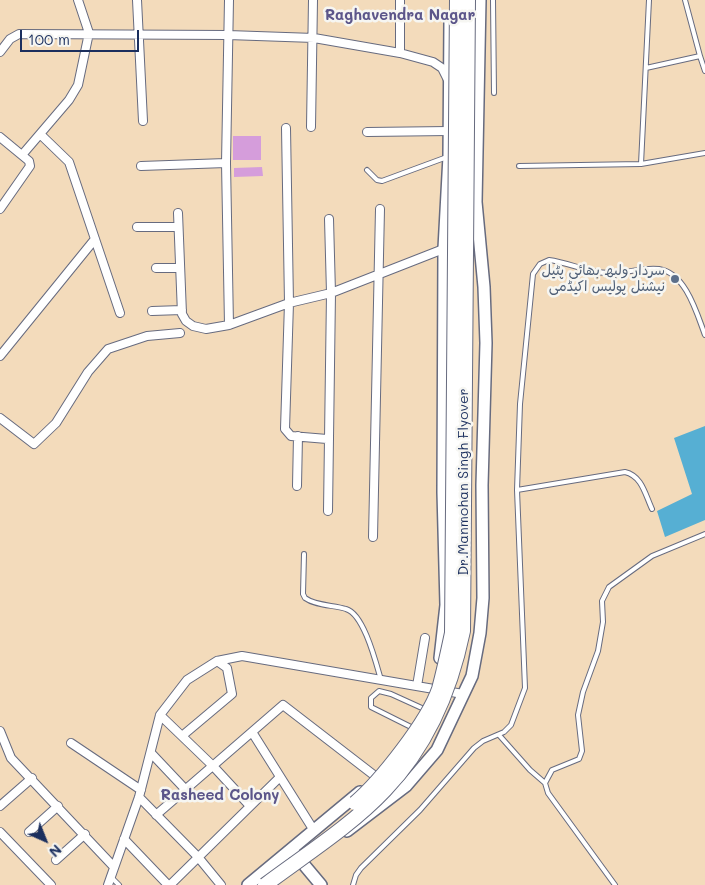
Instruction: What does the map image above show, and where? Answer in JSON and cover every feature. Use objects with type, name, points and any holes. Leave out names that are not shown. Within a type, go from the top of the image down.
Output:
[{"type":"highway","name":"Dr.Manmohan Singh Flyover","points":[[256,885],[367,793],[399,754],[428,711],[438,691],[452,633],[457,0]]},
{"type":"highway","name":"Dr.Manmohan Singh Flyover","points":[[266,885],[347,823],[385,790],[424,736],[443,702],[457,661],[463,631],[468,0]]},
{"type":"street","points":[[22,155],[70,100],[78,85],[89,33],[78,0]]},
{"type":"street","points":[[137,0],[143,121]]},
{"type":"street","points":[[229,0],[226,163],[229,325]]},
{"type":"street","points":[[311,127],[314,38],[313,0]]},
{"type":"street","points":[[400,0],[400,53]]},
{"type":"street","points":[[248,885],[313,829],[356,796],[375,776],[413,728],[434,688],[442,652],[446,605],[443,492],[444,248],[450,156],[451,0]]},
{"type":"street","points":[[272,885],[300,861],[364,820],[406,786],[437,750],[472,676],[482,612],[482,485],[486,343],[480,237],[476,202],[480,0]]},
{"type":"street","points":[[0,52],[10,39],[18,34],[89,33],[314,38],[400,53],[433,62],[442,68],[449,82]]},
{"type":"street","points":[[449,82],[479,83]]},
{"type":"street","points":[[286,128],[290,303],[286,429],[291,436],[327,439]]},
{"type":"street","points":[[367,132],[449,131]]},
{"type":"street","points":[[40,134],[70,162],[120,313]]},
{"type":"street","points":[[0,137],[29,161],[29,171],[0,209]]},
{"type":"street","points":[[141,166],[226,163]]},
{"type":"street","points":[[374,537],[377,275],[380,209]]},
{"type":"street","points":[[178,213],[182,310],[186,322],[206,329],[229,325],[290,303],[331,293],[444,248],[480,237]]},
{"type":"street","points":[[328,511],[327,439],[331,293],[329,219]]},
{"type":"street","points":[[137,227],[178,227]]},
{"type":"street","points":[[0,356],[95,239]]},
{"type":"street","points":[[156,268],[180,268]]},
{"type":"street","points":[[152,311],[182,310]]},
{"type":"street","points":[[0,418],[34,444],[56,422],[88,372],[108,349],[147,336],[180,333]]},
{"type":"street","points":[[297,486],[298,436]]},
{"type":"street","points":[[418,686],[425,638]]},
{"type":"street","points":[[110,881],[140,794],[160,715],[187,680],[217,661],[242,656],[463,694]]},
{"type":"street","points":[[182,736],[232,694],[227,668],[217,661]]},
{"type":"street","points":[[156,815],[283,705],[375,776]]},
{"type":"street","points":[[160,715],[214,766],[250,806]]},
{"type":"street","points":[[0,731],[11,758],[85,834],[114,867]]},
{"type":"street","points":[[252,732],[313,829]]},
{"type":"street","points":[[71,743],[140,794],[156,815],[198,857],[221,885]]},
{"type":"street","points":[[151,752],[185,788]]},
{"type":"street","points":[[124,839],[169,885],[280,777]]},
{"type":"street","points":[[0,806],[32,778]]},
{"type":"street","points":[[29,832],[58,806]]},
{"type":"street","points":[[0,832],[51,885]]},
{"type":"street","points":[[56,860],[85,834]]},
{"type":"street","points":[[291,849],[321,885]]},
{"type":"lane","points":[[493,0],[494,93]]},
{"type":"lane","points":[[641,164],[649,0]]},
{"type":"lane","points":[[685,0],[705,71]]},
{"type":"lane","points":[[646,68],[700,56]]},
{"type":"lane","points":[[519,166],[641,164],[705,153]]},
{"type":"lane","points":[[367,170],[377,180],[382,181],[450,156]]},
{"type":"lane","points":[[353,885],[356,875],[361,868],[420,810],[474,748],[484,740],[499,735],[511,725],[525,688],[517,490],[520,404],[533,274],[540,264],[549,260],[592,271],[612,273],[659,269],[670,273],[682,286],[705,335]]},
{"type":"lane","points":[[517,490],[625,472],[634,474],[652,509]]},
{"type":"lane","points":[[545,783],[552,770],[579,759],[582,751],[578,715],[583,692],[598,651],[603,622],[602,601],[609,587],[652,556],[705,534]]},
{"type":"lane","points":[[304,554],[303,594],[305,598],[352,611],[369,643],[381,680]]},
{"type":"lane","points":[[413,728],[371,707],[371,698],[379,692],[391,694],[424,709]]},
{"type":"lane","points":[[499,735],[530,770],[545,783],[548,793],[615,885]]},
{"type":"lane","points":[[110,881],[118,885]]},
{"type":"water","points":[[705,426],[705,520],[665,537],[657,511],[692,494],[674,438]]},
{"type":"building","points":[[233,136],[261,136],[261,160],[233,160]]},
{"type":"building","points":[[262,167],[263,176],[234,177],[234,168]]},
{"type":"place","name":"سردار ولبھ بھائی پٹیل نیشنل پولیس اکیڈمی","points":[[675,279]]},
{"type":"district","name":"Raghavendra Nagar","points":[[400,15]]},
{"type":"district","name":"Rasheed Colony","points":[[220,795]]}]
